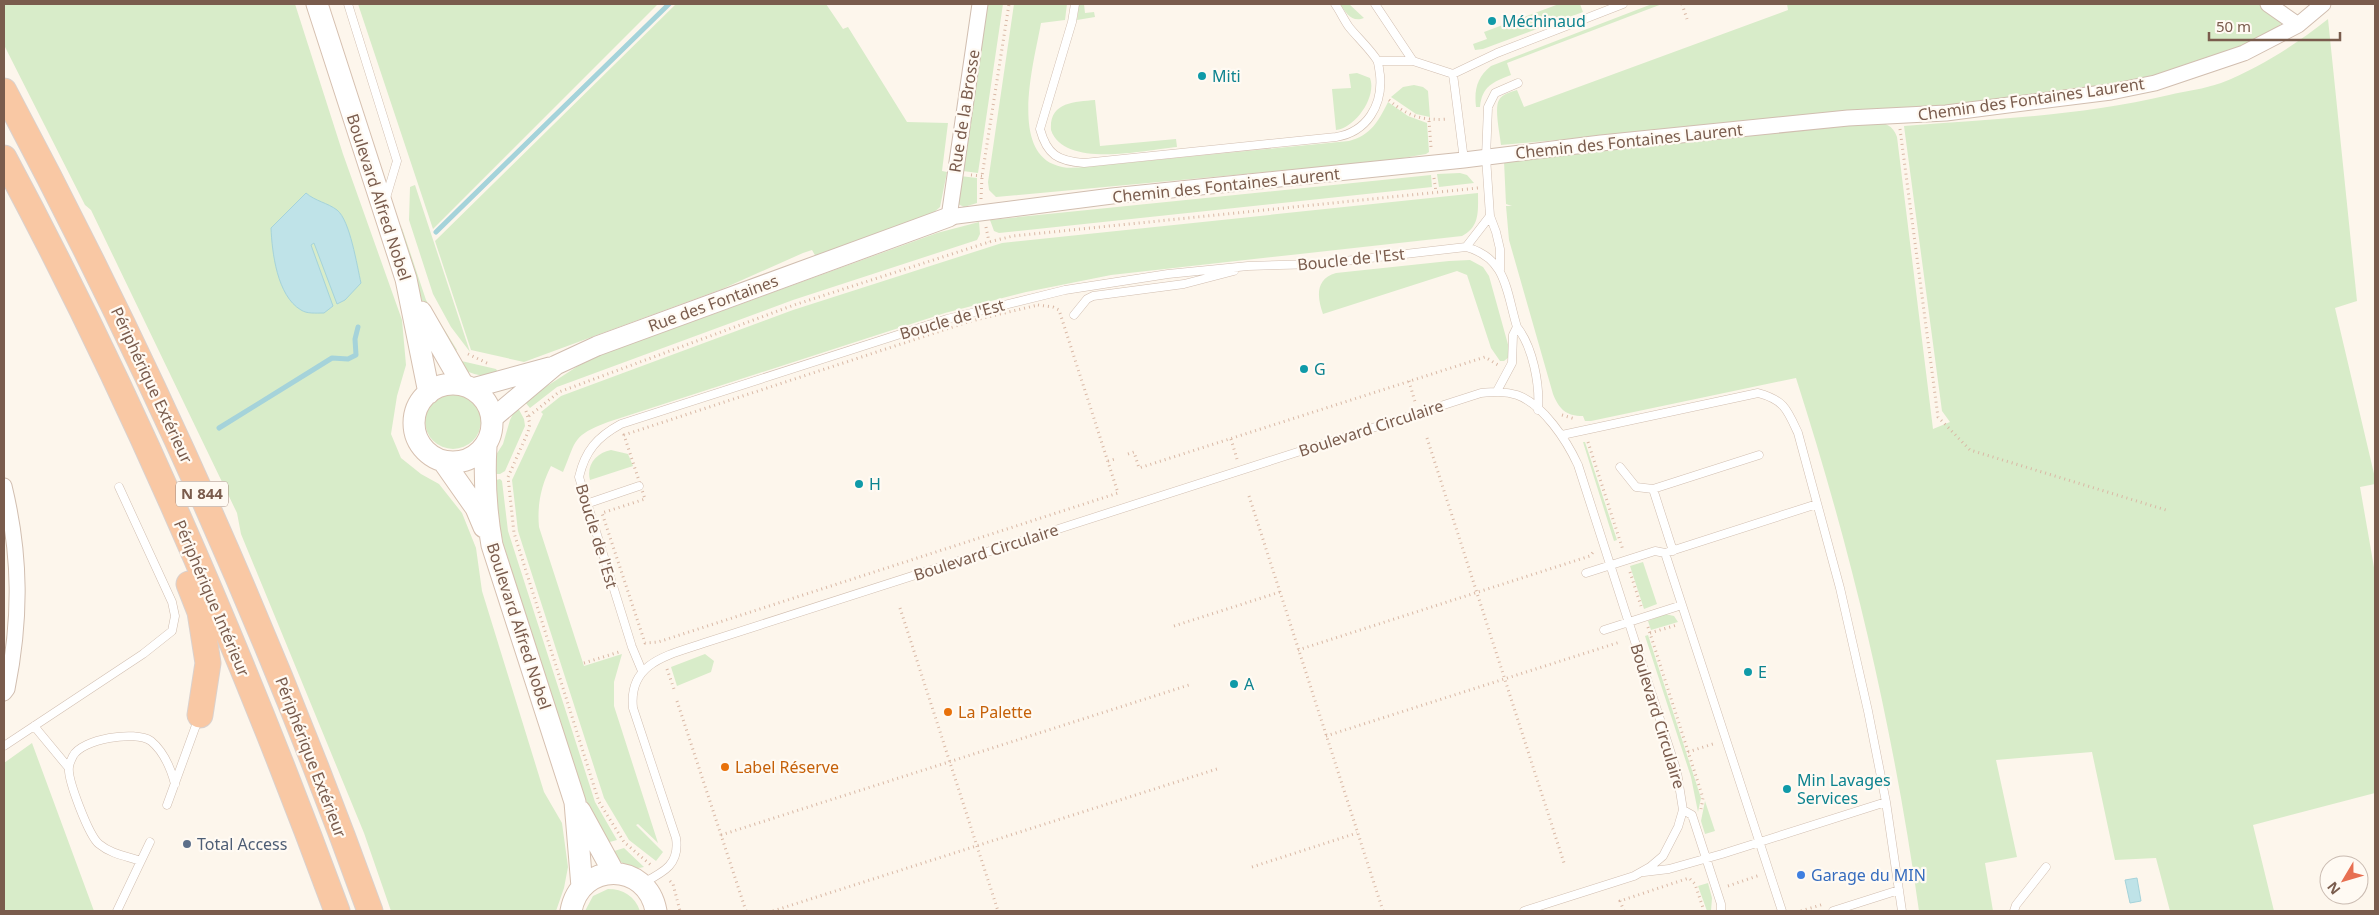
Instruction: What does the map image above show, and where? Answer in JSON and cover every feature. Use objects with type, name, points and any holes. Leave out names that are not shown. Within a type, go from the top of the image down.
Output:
[{"type":"highway","name":"Périphérique Extérieur","points":[[4,91],[76,228],[128,334],[206,503],[310,750],[370,911]]},
{"type":"highway","name":"Périphérique Intérieur","points":[[4,158],[89,325],[157,471],[250,687],[336,911]]},
{"type":"highway","points":[[157,471],[154,500],[200,612],[208,663],[200,716]]},
{"type":"main road","name":"Boulevard Alfred Nobel","points":[[317,4],[406,279],[429,393]]},
{"type":"main road","points":[[406,279],[430,331],[468,387],[483,397],[493,418],[492,432],[486,446],[477,456],[464,462],[450,463],[436,459],[425,451],[416,437],[414,423],[416,409],[435,388],[448,384],[468,387]]},
{"type":"main road","name":"Boulevard Alfred Nobel","points":[[486,446],[484,474],[486,516],[492,545],[575,802],[614,873]]},
{"type":"main road","points":[[443,461],[476,508],[492,545]]},
{"type":"main road","name":"Boulevard Alfred Nobel","points":[[575,802],[582,887]]},
{"type":"main road","points":[[571,911],[574,898],[582,887],[597,877],[614,873],[629,876],[642,884],[652,898],[656,911]]},
{"type":"street","name":"Rue de la Brosse","points":[[949,217],[980,4]]},
{"type":"street","points":[[2268,4],[2298,25]]},
{"type":"street","name":"Chemin des Fontaines Laurent","points":[[949,217],[983,211],[1848,118],[1946,113],[2111,92],[2155,83],[2244,53],[2298,25],[2323,4]]},
{"type":"street","name":"Rue des Fontaines","points":[[493,418],[556,365],[597,346],[949,217]]},
{"type":"street","points":[[468,387],[556,365]]},
{"type":"street","points":[[4,486],[12,519],[18,588],[15,648],[4,693]]},
{"type":"lane","points":[[348,4],[397,161],[383,207]]},
{"type":"lane","points":[[1075,4],[1072,22],[1040,129],[1049,150],[1058,158],[1068,162],[1084,163],[1348,135],[1366,123],[1381,90],[1378,61],[1348,26],[1335,4]]},
{"type":"lane","points":[[1374,4],[1413,61]]},
{"type":"lane","points":[[1378,61],[1413,61],[1453,74],[1497,53],[1623,4]]},
{"type":"lane","points":[[1453,74],[1464,160]]},
{"type":"lane","points":[[1518,83],[1502,88],[1491,99],[1488,107],[1486,157],[1490,216],[1500,249],[1500,271],[1516,327],[1522,334],[1536,375],[1538,410]]},
{"type":"lane","points":[[1490,216],[1466,247],[1479,251],[1490,258],[1500,271]]},
{"type":"lane","name":"Boucle de l'Est","points":[[642,671],[632,647],[579,477],[587,453],[606,432],[620,424],[986,308],[1065,290],[1168,274],[1248,266],[1318,264],[1466,247]]},
{"type":"lane","points":[[1074,315],[1081,305],[1093,296],[1184,284],[1248,266]]},
{"type":"lane","points":[[1497,391],[1512,362],[1516,327]]},
{"type":"lane","name":"Boulevard Circulaire","points":[[642,671],[659,659],[713,640],[1476,395],[1497,391],[1517,395],[1538,410],[1562,435],[1578,465],[1677,772],[1683,810],[1672,842],[1662,856],[1642,872],[1524,911]]},
{"type":"lane","points":[[1562,435],[1758,393],[1775,397],[1790,415],[1798,433],[1854,644],[1886,802],[1902,911]]},
{"type":"lane","points":[[1620,467],[1636,487],[1653,489],[1759,455]]},
{"type":"lane","points":[[586,504],[639,486]]},
{"type":"lane","points":[[4,746],[143,654],[172,631],[175,616],[172,602],[119,487]]},
{"type":"lane","points":[[1653,489],[1682,605],[1782,911]]},
{"type":"lane","points":[[1586,573],[1655,551],[1669,552],[1817,504]]},
{"type":"lane","points":[[1604,630],[1682,605]]},
{"type":"lane","points":[[642,671],[633,688],[633,708],[676,838],[676,857],[661,873],[642,884]]},
{"type":"lane","points":[[167,805],[200,716]]},
{"type":"lane","points":[[34,726],[68,767],[84,818],[97,843],[112,853],[141,861]]},
{"type":"lane","points":[[68,767],[74,754],[85,745],[133,736],[149,740],[157,747],[166,760],[174,784]]},
{"type":"lane","points":[[1642,872],[1669,869],[1886,802]]},
{"type":"lane","points":[[1683,810],[1692,815],[1721,904],[1721,911]]},
{"type":"lane","points":[[117,911],[150,842]]},
{"type":"lane","points":[[2014,911],[2016,905],[2046,867]]},
{"type":"lane","points":[[1833,911],[1899,890]]},
{"type":"path","points":[[989,242],[980,195],[1009,4]]},
{"type":"path","points":[[1682,4],[1687,19]]},
{"type":"path","points":[[1389,99],[1405,112],[1429,121],[1432,152]]},
{"type":"path","points":[[1898,116],[1938,417],[1970,450],[2166,510]]},
{"type":"path","points":[[1434,174],[1436,192]]},
{"type":"path","points":[[529,416],[559,392],[794,305],[989,242],[1014,236],[1478,188]]},
{"type":"path","points":[[1038,305],[1053,307],[1059,310],[1108,461],[1118,493],[659,644],[645,643],[602,513],[645,499],[624,435],[971,321],[1038,305]]},
{"type":"path","points":[[465,352],[495,367],[510,378]]},
{"type":"path","points":[[1128,454],[1134,452],[1139,468],[1485,357],[1504,368]]},
{"type":"path","points":[[1409,381],[1416,403]]},
{"type":"path","points":[[519,396],[529,416],[528,432],[508,477],[514,533],[599,802],[624,842],[672,884],[680,911]]},
{"type":"path","points":[[1427,438],[1565,866]]},
{"type":"path","points":[[1230,439],[1237,460]]},
{"type":"path","points":[[1588,440],[1624,553]]},
{"type":"path","points":[[1108,461],[1115,458]]},
{"type":"path","points":[[1249,496],[1383,911]]},
{"type":"path","points":[[1298,650],[1590,556]]},
{"type":"path","points":[[1628,567],[1642,609]]},
{"type":"path","points":[[1174,626],[1280,592]]},
{"type":"path","points":[[900,608],[998,911]]},
{"type":"path","points":[[1646,622],[1703,798],[1699,816]]},
{"type":"path","points":[[1644,635],[1680,624]]},
{"type":"path","points":[[1326,736],[1620,642]]},
{"type":"path","points":[[584,663],[602,655],[623,650]]},
{"type":"path","points":[[666,668],[674,689]]},
{"type":"path","points":[[721,835],[1192,684]]},
{"type":"path","points":[[677,701],[746,911]]},
{"type":"path","points":[[1688,752],[1717,743]]},
{"type":"path","points":[[773,911],[1220,768]]},
{"type":"path","points":[[1252,867],[1358,833]]},
{"type":"path","points":[[1727,886],[1761,874]]},
{"type":"path","points":[[1624,911],[1620,901],[1689,878],[1695,884],[1704,911]]},
{"type":"green space","points":[[4,4],[295,4],[343,154],[402,320],[406,365],[397,396],[391,434],[401,458],[421,474],[439,484],[462,513],[476,548],[482,591],[544,792],[562,823],[568,867],[564,888],[556,911],[391,911],[364,833],[241,534],[237,513],[91,210],[85,205],[4,45]]},
{"type":"green space","points":[[358,4],[658,4],[433,229]]},
{"type":"green space","points":[[676,4],[826,4],[843,29],[848,27],[907,122],[948,123],[942,171],[947,172],[940,207],[931,215],[816,257],[812,250],[803,253],[722,289],[524,362],[471,350],[435,241]]},
{"type":"green space","points":[[987,4],[1003,4],[978,173],[963,171]]},
{"type":"green space","points":[[1014,4],[1067,4],[1065,20],[1041,23],[1034,57],[1029,100],[1029,120],[1032,139],[1040,154],[1057,166],[1068,168],[1080,167],[1349,141],[1363,135],[1373,127],[1388,102],[1408,116],[1427,123],[1429,152],[1386,161],[996,197],[989,190],[988,182]]},
{"type":"green space","points":[[1079,4],[1084,4],[1085,13],[1094,12],[1095,17],[1077,20]]},
{"type":"green space","points":[[1340,4],[1349,4],[1364,18],[1353,18],[1347,14]]},
{"type":"green space","points":[[1559,4],[1580,4],[1583,12],[1483,49],[1475,50],[1473,44],[1487,39],[1484,32]]},
{"type":"green space","points":[[1652,4],[1662,4],[1507,63],[1511,75],[1499,80],[1486,89],[1480,107],[1476,107],[1478,84],[1482,75],[1491,66]]},
{"type":"green space","points":[[1787,4],[2260,4],[2284,20],[2280,25],[2235,49],[2207,60],[2178,70],[2086,89],[2026,98],[1501,145],[1497,115],[1498,104],[1502,96],[1517,90],[1524,107],[1788,10]]},
{"type":"green space","points":[[2328,19],[2357,301],[2335,308],[2375,478],[2375,484],[2360,487],[2375,573],[2375,793],[2253,825],[2274,911],[2170,911],[2156,858],[2115,860],[2092,752],[1996,760],[2017,857],[1985,863],[1993,911],[1919,911],[1897,775],[1869,642],[1836,510],[1796,378],[1591,421],[1585,421],[1583,416],[1572,415],[1564,411],[1553,394],[1509,240],[1506,206],[1512,206],[1506,204],[1504,161],[1564,152],[1573,154],[1876,122],[1889,126],[1894,130],[1897,137],[1933,429],[1950,422],[1942,411],[1904,126],[2004,119],[2103,108],[2208,87],[2236,77],[2264,63]]},
{"type":"green space","points":[[1357,73],[1370,78],[1370,94],[1357,118],[1343,128],[1336,130],[1332,89],[1351,88],[1349,74]]},
{"type":"green space","points":[[1414,85],[1423,87],[1428,91],[1430,117],[1416,114],[1391,97],[1403,87]]},
{"type":"green space","points":[[1095,100],[1100,146],[1176,139],[1177,147],[1107,154],[1072,150],[1059,142],[1051,130],[1051,121],[1054,114],[1064,105]]},
{"type":"green space","points":[[1460,173],[1467,175],[1474,183],[1439,187],[1437,174]]},
{"type":"green space","points":[[1431,175],[1432,187],[999,233],[994,231],[990,220]]},
{"type":"green space","points":[[960,176],[977,178],[977,203],[964,207],[958,204]]},
{"type":"green space","points":[[415,185],[470,352],[451,327],[433,294],[409,220],[410,187]]},
{"type":"green space","points":[[1478,193],[1477,218],[1472,228],[1462,236],[1111,275],[1026,292],[945,313],[608,422],[582,435],[574,445],[563,472],[551,466],[542,488],[539,503],[539,527],[584,666],[622,654],[614,682],[614,706],[658,843],[638,824],[636,825],[663,852],[656,861],[629,840],[604,798],[518,531],[512,480],[543,414],[541,412],[561,396],[793,310],[1002,243]]},
{"type":"green space","points":[[979,222],[980,234],[977,240],[793,300],[557,387],[530,408],[524,401],[581,364],[600,355],[937,233]]},
{"type":"green space","points":[[401,225],[426,300],[457,350],[453,352],[423,303],[408,258]]},
{"type":"green space","points":[[1470,260],[1483,267],[1489,276],[1509,348],[1509,357],[1504,361],[1500,361],[1491,348],[1467,275],[1457,271],[1323,314],[1319,289],[1324,280],[1336,273]]},
{"type":"green space","points":[[457,360],[496,369],[500,375],[481,375],[470,372],[460,366]]},
{"type":"green space","points":[[447,393],[459,393],[469,397],[477,405],[481,421],[477,437],[469,445],[459,449],[447,449],[437,445],[429,437],[425,427],[425,415],[429,405],[437,397]]},
{"type":"green space","points":[[517,406],[524,419],[525,426],[505,471],[500,474],[491,474],[494,458],[503,444],[510,420]]},
{"type":"green space","points":[[1583,442],[1585,442],[1617,540],[1614,541]]},
{"type":"green space","points":[[611,450],[628,454],[633,466],[590,480],[589,469],[593,460]]},
{"type":"green space","points":[[500,479],[502,481],[508,531],[595,802],[617,840],[606,843],[582,792],[503,543],[492,481]]},
{"type":"green space","points":[[1643,562],[1657,604],[1644,609],[1630,566]]},
{"type":"green space","points":[[1665,614],[1674,616],[1678,622],[1651,630],[1648,621]]},
{"type":"green space","points":[[1648,635],[1701,798],[1698,812],[1691,777],[1645,636]]},
{"type":"green space","points":[[705,654],[714,661],[711,672],[677,686],[671,667]]},
{"type":"green space","points":[[32,743],[94,911],[4,911],[4,763]]},
{"type":"green space","points":[[1705,801],[1715,831],[1705,834],[1701,821]]},
{"type":"green space","points":[[624,848],[644,867],[634,868],[625,865],[611,852]]},
{"type":"green space","points":[[1708,883],[1712,898],[1711,911],[1707,911],[1698,886]]},
{"type":"green space","points":[[608,889],[619,890],[628,894],[635,901],[640,911],[585,911],[593,896]]},
{"type":"water","points":[[306,193],[337,210],[342,215],[349,233],[361,283],[345,300],[337,304],[314,243],[311,245],[333,306],[324,313],[312,313],[301,310],[286,295],[277,273],[273,249],[271,228]]},
{"type":"water","points":[[2137,878],[2141,901],[2130,903],[2125,880]]},
{"type":"waterway","points":[[436,232],[669,4]]},
{"type":"waterway","points":[[219,428],[332,358],[348,359],[356,355],[355,339],[358,327]]},
{"type":"place","name":"Méchinaud","points":[[1492,21]]},
{"type":"place","name":"Miti","points":[[1202,76]]},
{"type":"place","name":"G","points":[[1304,369]]},
{"type":"place","name":"H","points":[[859,484]]},
{"type":"place","name":"E","points":[[1748,672]]},
{"type":"place","name":"A","points":[[1234,684]]},
{"type":"place","name":"La Palette","points":[[948,712]]},
{"type":"place","name":"Label Réserve","points":[[725,767]]},
{"type":"place","name":"Min Lavages Services","points":[[1787,789]]},
{"type":"place","name":"Total Access","points":[[187,844]]},
{"type":"place","name":"Garage du MIN","points":[[1801,875]]}]
